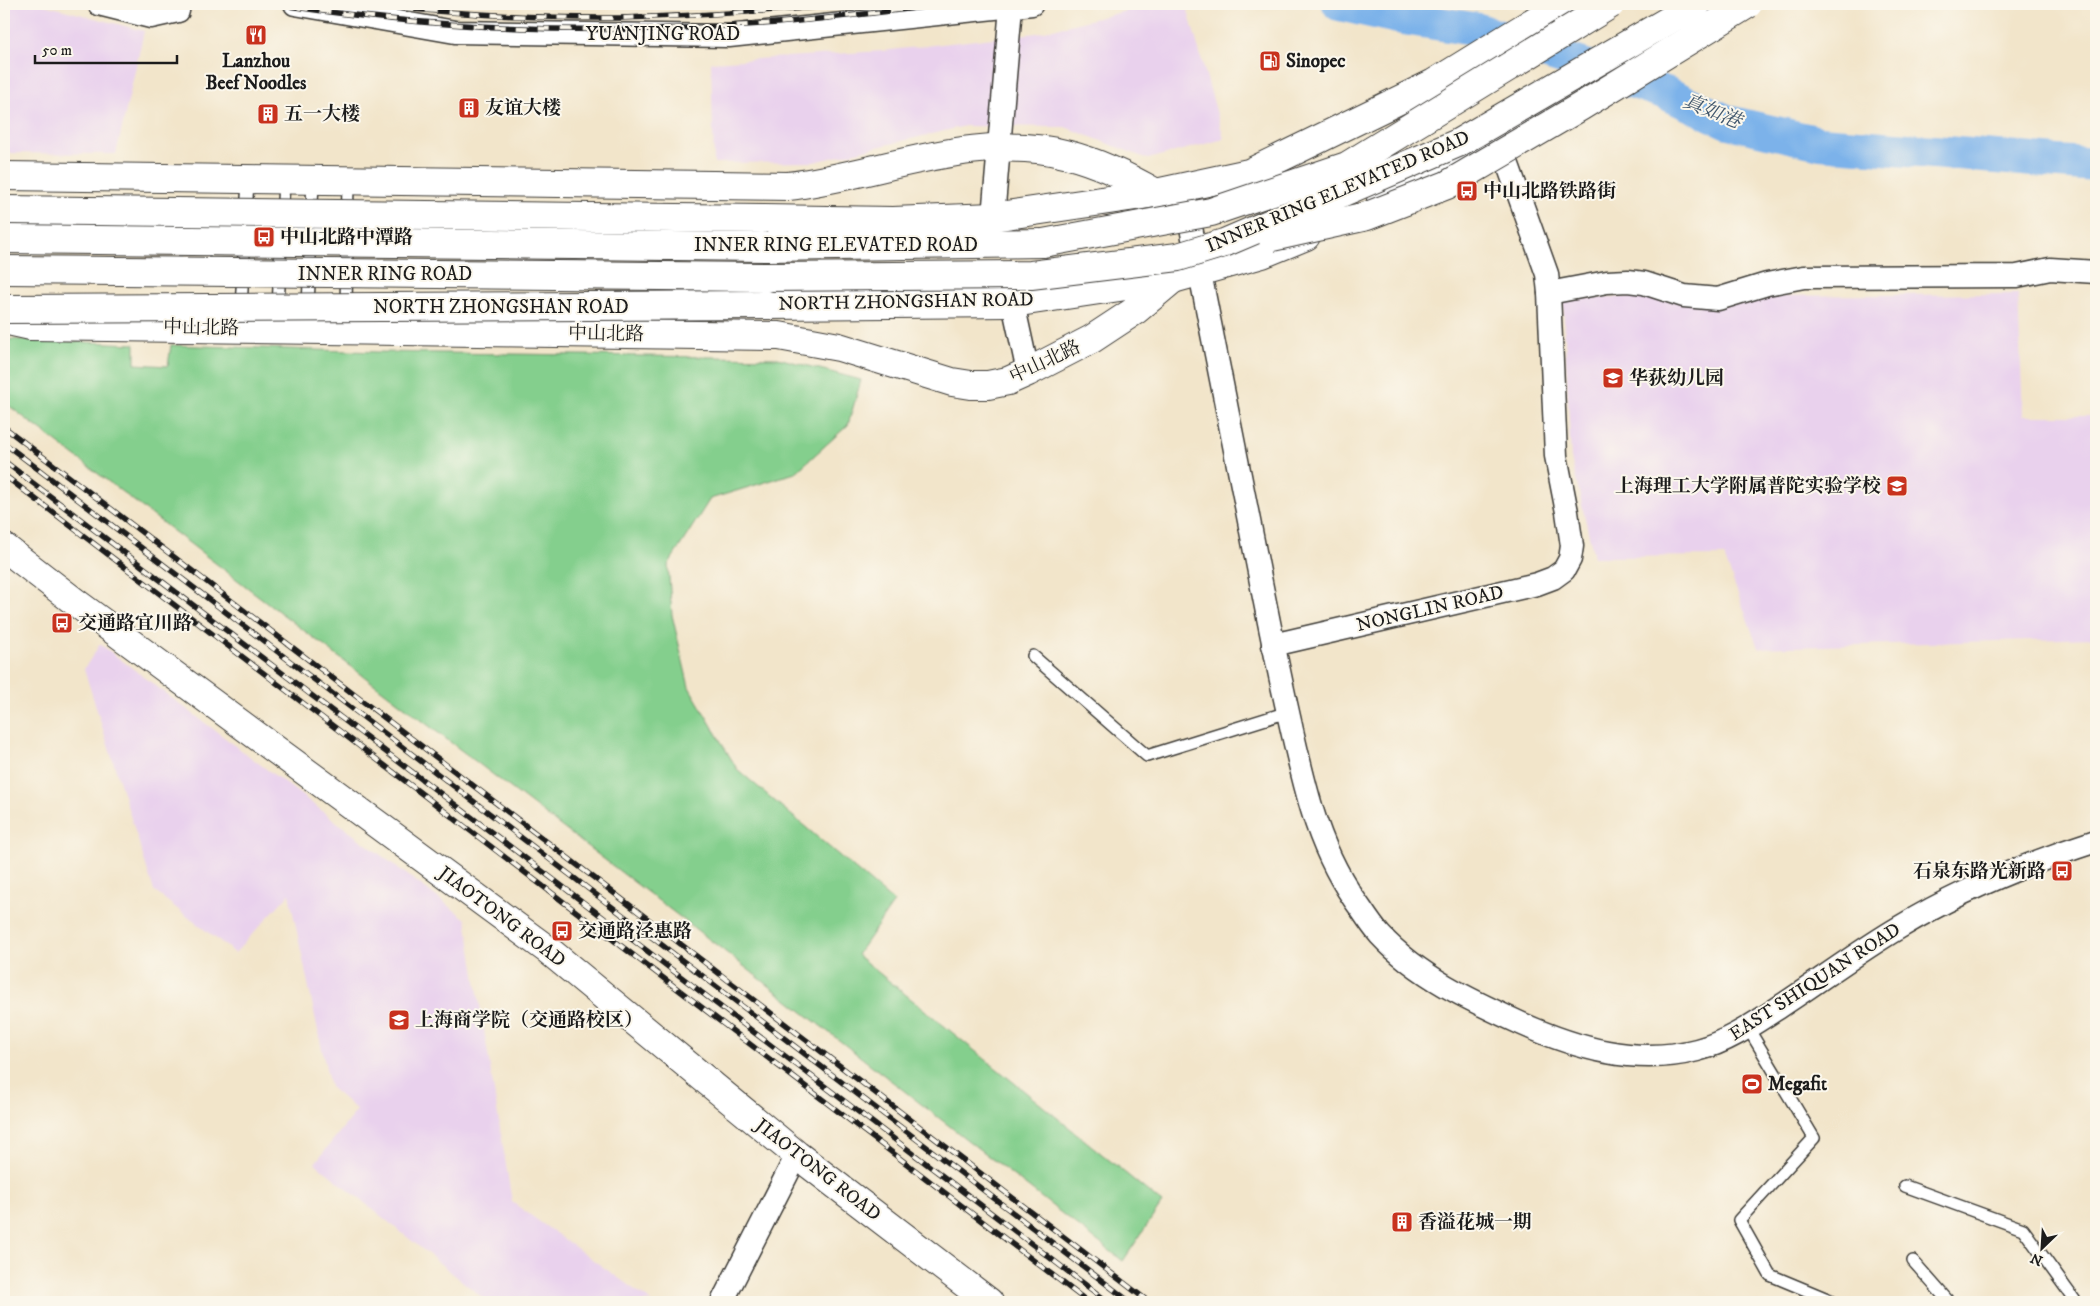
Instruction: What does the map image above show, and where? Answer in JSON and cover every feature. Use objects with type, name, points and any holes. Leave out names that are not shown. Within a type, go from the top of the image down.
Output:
[{"type":"main road","name":"INNER RING ELEVATED ROAD","points":[[4,239],[767,247],[1043,243],[1211,212],[1347,166],[1611,4]]},
{"type":"main road","name":"INNER RING ELEVATED ROAD","points":[[1175,268],[1224,243],[1458,143],[1697,4]]},
{"type":"main road","name":"NORTH ZHONGSHAN ROAD","points":[[4,309],[1013,303],[1175,268],[1200,272],[1262,254],[1354,216],[1742,4]]},
{"type":"main road","points":[[1175,268],[1367,216],[1447,185],[1580,107],[1748,4]]},
{"type":"main road","points":[[4,210],[892,221],[993,217],[1156,193],[1249,173],[1434,82],[1552,10]]},
{"type":"main road","points":[[4,176],[788,186],[819,182],[964,150],[998,147],[1031,148],[1068,154],[1123,174],[1156,193]]},
{"type":"main road","name":"INNER RING ROAD","points":[[4,270],[756,277],[1021,276],[1175,268]]},
{"type":"main road","name":"中山北路","points":[[4,320],[31,326],[779,336],[839,346],[952,382],[988,385],[1008,381],[1092,339],[1136,310],[1175,268]]},
{"type":"main road","name":"JIAOTONG ROAD","points":[[4,547],[75,602],[548,950],[796,1155],[989,1302]]},
{"type":"street","points":[[99,4],[151,17],[178,11],[179,4]]},
{"type":"street","name":"YUANJING ROAD","points":[[295,4],[455,32],[728,36],[1022,5]]},
{"type":"street","points":[[993,217],[998,147],[1022,5]]},
{"type":"street","name":"NONGLIN ROAD","points":[[1273,645],[1537,584],[1553,578],[1564,570],[1570,559],[1572,546],[1556,456],[1549,293],[1541,254],[1498,137]]},
{"type":"street","points":[[1183,187],[1273,645],[1288,712]]},
{"type":"street","points":[[1549,293],[1607,282],[1628,281],[1644,283],[1684,296],[1702,299],[1718,298],[1767,284],[1804,277],[2017,276],[2050,269],[2096,272]]},
{"type":"street","points":[[1013,303],[1028,372]]},
{"type":"street","name":"EAST SHIQUAN ROAD","points":[[1288,712],[1309,804],[1320,838],[1333,867],[1378,933],[1411,964],[1469,1000],[1565,1041],[1620,1055],[1646,1057],[1696,1050],[1720,1043],[1748,1028],[1902,925],[1952,898],[2052,855],[2096,840]]},
{"type":"street","points":[[722,1302],[796,1155]]},
{"type":"lane","points":[[240,329],[248,180]]},
{"type":"lane","points":[[278,329],[284,180]]},
{"type":"lane","points":[[307,330],[313,180]]},
{"type":"lane","points":[[346,330],[345,289],[348,181]]},
{"type":"lane","points":[[1033,656],[1146,756],[1288,712]]},
{"type":"lane","points":[[1748,1028],[1814,1138],[1739,1220],[1770,1275],[1830,1300]]},
{"type":"lane","points":[[1905,1186],[2023,1229],[2076,1302]]},
{"type":"lane","points":[[1913,1261],[1949,1302]]},
{"type":"shaded area","points":[[4,4],[41,4],[144,31],[116,154],[4,153]]},
{"type":"shaded area","points":[[1154,4],[1186,4],[1224,139],[1148,159],[1065,127],[965,126],[814,162],[714,163],[711,62],[882,51],[1037,33]]},
{"type":"shaded area","name":"上海理工大学附属普陀实验学校","points":[[2018,294],[2023,416],[2096,416],[2096,638],[1758,648],[1724,556],[1594,557],[1571,458],[1563,299]]},
{"type":"shaded area","name":"上海商学院（交通路校区）","points":[[100,644],[466,919],[512,1202],[652,1302],[488,1302],[315,1163],[357,1110],[330,1087],[289,894],[235,953],[154,891],[84,669]]},
{"type":"green space","points":[[4,339],[135,344],[135,364],[168,366],[171,345],[378,352],[778,358],[861,380],[848,425],[795,473],[710,499],[668,565],[672,615],[689,687],[737,769],[894,902],[857,955],[1162,1203],[1123,1261],[714,943],[4,402]]},
{"type":"waterway","name":"真如港","points":[[1339,4],[1397,17],[1479,30],[1666,93],[1728,122],[1820,143],[2096,165]]},
{"type":"railway","points":[[276,4],[400,20],[463,25],[589,29],[714,27],[777,23],[949,4]]},
{"type":"railway","points":[[360,4],[490,15],[555,18],[620,18],[711,14],[862,4]]},
{"type":"railway","points":[[4,427],[1149,1302]]},
{"type":"railway","points":[[4,443],[1130,1302]]},
{"type":"railway","points":[[4,461],[1108,1302]]},
{"type":"railway","points":[[4,475],[1088,1302]]},
{"type":"place","name":"Lanzhou Beef Noodles","points":[[256,35]]},
{"type":"place","name":"Sinopec","points":[[1270,61]]},
{"type":"place","name":"友谊大楼","points":[[469,108]]},
{"type":"place","name":"五一大楼","points":[[268,114]]},
{"type":"place","name":"中山北路铁路街","points":[[1467,191]]},
{"type":"place","name":"中山北路中潭路","points":[[264,237]]},
{"type":"place","name":"华荻幼儿园","points":[[1613,378]]},
{"type":"place","name":"上海理工大学附属普陀实验学校","points":[[1897,486]]},
{"type":"place","name":"交通路宜川路","points":[[62,623]]},
{"type":"place","name":"石泉东路光新路","points":[[2062,871]]},
{"type":"place","name":"交通路泾惠路","points":[[562,931]]},
{"type":"place","name":"上海商学院（交通路校区）","points":[[399,1020]]},
{"type":"place","name":"Megafit","points":[[1752,1084]]},
{"type":"place","name":"香溢花城一期","points":[[1402,1222]]}]
